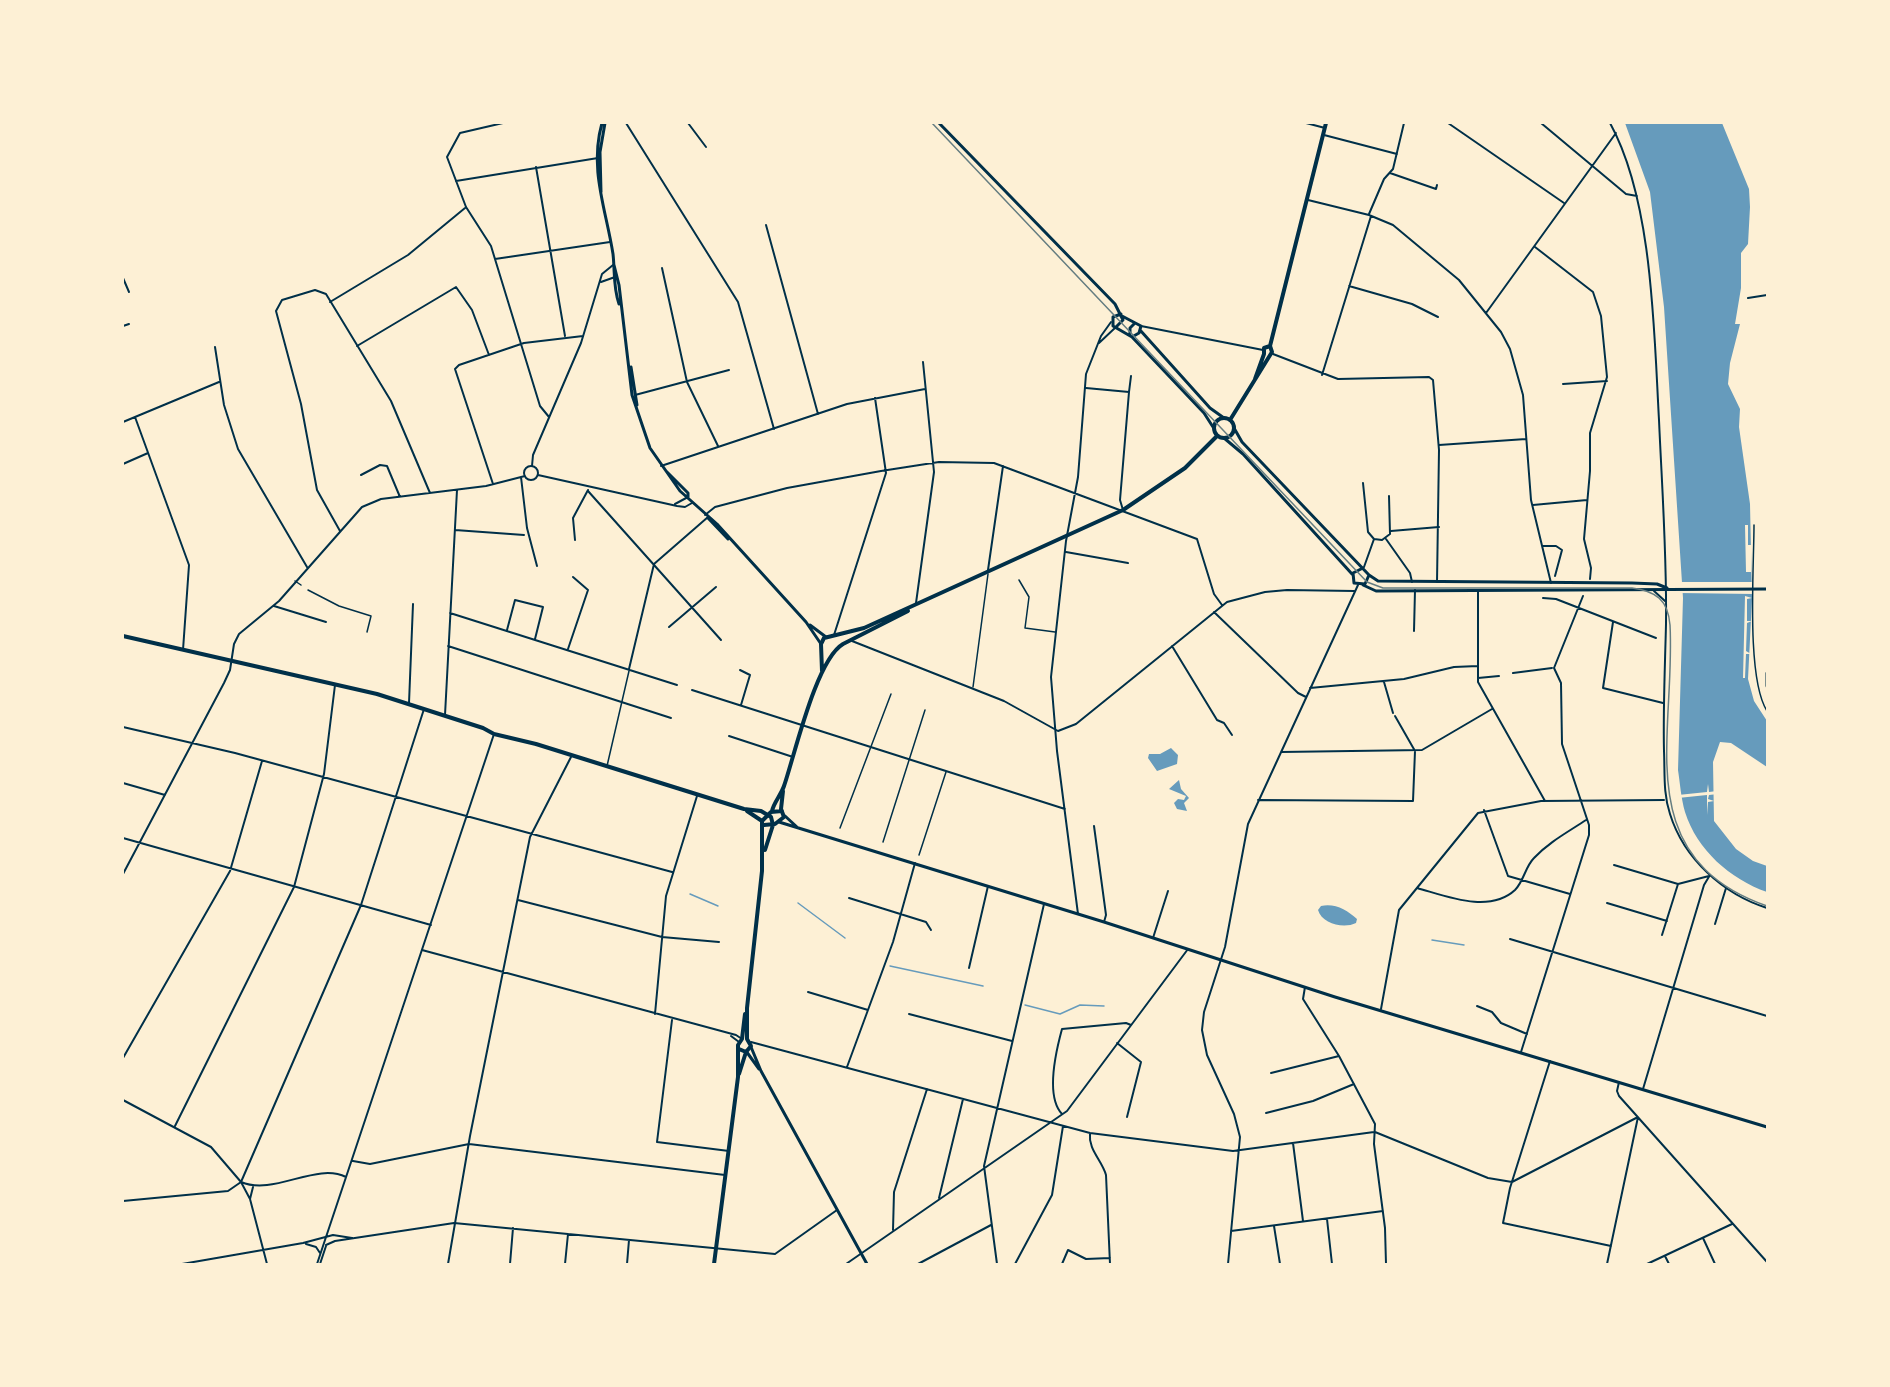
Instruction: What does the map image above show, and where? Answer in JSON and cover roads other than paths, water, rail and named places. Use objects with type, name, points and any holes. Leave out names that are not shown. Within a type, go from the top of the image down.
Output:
[{"type":"main road","points":[[1230,420],[1271,354],[1270,346],[1326,125]]},
{"type":"main road","points":[[1253,383],[1263,352],[1270,346]]},
{"type":"main road","points":[[1263,352],[1271,354]]},
{"type":"main road","points":[[1224,418],[1230,420],[1234,428],[1231,435],[1224,438],[1217,436],[1214,427],[1216,420],[1224,418]]},
{"type":"main road","points":[[822,672],[821,646],[826,637],[864,628],[916,606],[1123,510],[1170,480],[1217,436]]},
{"type":"main road","points":[[821,646],[827,652],[835,649],[916,606]]},
{"type":"main road","points":[[123,636],[409,704],[494,734],[767,814],[774,825]]},
{"type":"main road","points":[[738,1077],[746,1052],[747,1008],[764,853],[763,823],[783,789],[822,672],[835,649],[833,637]]},
{"type":"main road","points":[[764,853],[774,825],[779,822],[783,813],[783,789]]},
{"type":"main road","points":[[744,809],[763,823],[774,825]]},
{"type":"main road","points":[[772,811],[783,813]]},
{"type":"main road","points":[[772,811],[779,822]]},
{"type":"main road","points":[[714,1264],[738,1077],[739,1049],[745,1041]]},
{"type":"main road","points":[[739,1049],[746,1052]]},
{"type":"street","points":[[503,123],[458,135],[447,156],[466,207],[487,238],[540,406],[549,417]]},
{"type":"street","points":[[604,123],[598,158],[601,194],[634,395],[646,441],[681,492],[732,542],[806,622],[826,637]]},
{"type":"street","points":[[626,123],[738,302],[774,429]]},
{"type":"street","points":[[688,123],[706,147]]},
{"type":"street","points":[[939,123],[1052,243],[1067,254],[1114,304],[1121,315],[1122,323],[1099,343]]},
{"type":"street","points":[[1306,123],[1326,125]]},
{"type":"street","points":[[1322,375],[1370,215],[1384,179],[1390,173],[1404,123]]},
{"type":"street","points":[[1448,123],[1565,204]]},
{"type":"street","points":[[1540,123],[1626,194],[1637,196]]},
{"type":"street","points":[[1610,123],[1624,150],[1637,196],[1656,354],[1666,588],[1663,703],[1665,800],[1684,845],[1710,875],[1726,888],[1767,908]]},
{"type":"street","points":[[1486,313],[1616,133]]},
{"type":"street","points":[[1323,135],[1397,154]]},
{"type":"street","points":[[456,181],[598,158]]},
{"type":"street","points":[[536,167],[565,337]]},
{"type":"street","points":[[1390,173],[1436,189],[1437,185]]},
{"type":"street","points":[[1308,200],[1370,215],[1397,228],[1455,276],[1486,313],[1510,349],[1525,405],[1532,505],[1551,583]]},
{"type":"street","points":[[330,302],[408,255],[466,207]]},
{"type":"street","points":[[766,225],[818,414]]},
{"type":"street","points":[[495,259],[610,242]]},
{"type":"street","points":[[1535,247],[1595,294],[1602,321],[1607,381],[1590,432],[1584,539],[1591,568],[1590,579]]},
{"type":"street","points":[[532,466],[533,455],[583,336],[599,285],[606,270],[614,265]]},
{"type":"street","points":[[662,268],[687,381],[718,446]]},
{"type":"street","points":[[599,285],[615,277]]},
{"type":"street","points":[[123,278],[129,292]]},
{"type":"street","points":[[357,346],[456,286],[472,310],[489,355]]},
{"type":"street","points":[[1349,286],[1412,304],[1438,317]]},
{"type":"street","points":[[340,531],[316,490],[301,404],[276,311],[282,300],[320,291],[330,302],[391,401],[429,486],[430,493]]},
{"type":"street","points":[[1748,298],[1767,296]]},
{"type":"street","points":[[1078,914],[1051,687],[1067,535],[1075,492],[1087,370],[1102,333],[1113,317],[1121,315],[1135,323],[1210,408],[1224,418]]},
{"type":"street","points":[[1111,322],[1131,336],[1204,413],[1214,427]]},
{"type":"street","points":[[1131,336],[1130,327],[1135,323]]},
{"type":"street","points":[[123,326],[129,324]]},
{"type":"street","points":[[1131,336],[1140,328]]},
{"type":"street","points":[[1140,328],[1263,352]]},
{"type":"street","points":[[494,484],[455,371],[459,365],[521,343],[583,336]]},
{"type":"street","points":[[215,346],[219,382],[232,435],[242,459],[307,567]]},
{"type":"street","points":[[1271,354],[1322,375],[1338,379],[1429,377],[1433,380],[1439,445],[1437,582]]},
{"type":"street","points":[[916,606],[915,593],[934,463],[923,362]]},
{"type":"street","points":[[634,395],[729,369]]},
{"type":"street","points":[[1123,510],[1120,500],[1131,376]]},
{"type":"street","points":[[1563,384],[1607,381]]},
{"type":"street","points":[[123,423],[219,382]]},
{"type":"street","points":[[1085,388],[1129,392]]},
{"type":"street","points":[[661,466],[818,414],[875,398],[925,389]]},
{"type":"street","points":[[833,637],[886,471],[875,398]]},
{"type":"street","points":[[135,417],[189,565],[183,650]]},
{"type":"street","points":[[1234,428],[1242,442],[1369,575],[1384,582],[1632,583],[1657,584],[1666,588]]},
{"type":"street","points":[[1224,438],[1243,454],[1352,574]]},
{"type":"street","points":[[1439,445],[1527,439]]},
{"type":"street","points":[[123,464],[148,453]]},
{"type":"street","points":[[629,669],[654,564],[715,507],[768,492],[934,463],[963,461],[1003,466],[1197,540],[1214,594],[1222,605]]},
{"type":"street","points":[[361,475],[380,465],[387,466],[400,497]]},
{"type":"street","points":[[532,466],[537,470],[538,475]]},
{"type":"street","points":[[532,466],[526,470],[523,477],[528,528],[537,566]]},
{"type":"street","points":[[988,573],[1003,466]]},
{"type":"street","points":[[123,874],[227,677],[234,644],[239,634],[274,606],[358,511],[371,502],[494,484],[523,477],[532,480],[538,475]]},
{"type":"street","points":[[538,475],[589,489],[672,505],[685,507],[693,502]]},
{"type":"street","points":[[1363,483],[1368,532],[1374,539],[1386,539]]},
{"type":"street","points":[[575,540],[573,518],[589,489]]},
{"type":"street","points":[[589,489],[721,640]]},
{"type":"street","points":[[445,716],[457,490]]},
{"type":"street","points":[[1386,539],[1391,531],[1389,496]]},
{"type":"street","points":[[672,505],[688,497]]},
{"type":"street","points":[[1532,505],[1587,500]]},
{"type":"street","points":[[1391,531],[1439,527]]},
{"type":"street","points":[[455,531],[524,535]]},
{"type":"street","points":[[1363,568],[1374,539]]},
{"type":"street","points":[[1386,539],[1410,573],[1412,582]]},
{"type":"street","points":[[1542,546],[1556,546],[1562,550],[1555,576]]},
{"type":"street","points":[[1065,552],[1128,563]]},
{"type":"street","points":[[1363,568],[1356,569],[1352,574],[1352,580],[1358,585],[1376,591],[1767,589]]},
{"type":"street","points":[[1363,585],[1368,582],[1369,575]]},
{"type":"street","points":[[568,650],[588,590],[573,577]]},
{"type":"street","points":[[1228,1264],[1240,1137],[1234,1114],[1207,1055],[1203,1035],[1204,1012],[1221,960],[1247,826],[1358,585]]},
{"type":"street","points":[[669,627],[716,587]]},
{"type":"street","points":[[1414,631],[1415,590]]},
{"type":"street","points":[[849,640],[973,687],[1055,730],[1076,724],[1222,605],[1276,591],[1354,591]]},
{"type":"street","points":[[1478,591],[1478,678],[1492,708],[1545,801]]},
{"type":"street","points":[[1654,591],[1666,602]]},
{"type":"street","points":[[1521,1052],[1589,835],[1562,741],[1561,683],[1554,668],[1583,596]]},
{"type":"street","points":[[1543,598],[1556,597],[1578,608],[1656,638]]},
{"type":"street","points":[[507,630],[515,600],[543,607],[535,639]]},
{"type":"street","points":[[409,704],[413,604]]},
{"type":"street","points":[[274,606],[326,622]]},
{"type":"street","points":[[450,612],[677,685]]},
{"type":"street","points":[[1214,612],[1298,693],[1306,697]]},
{"type":"street","points":[[806,622],[821,646]]},
{"type":"street","points":[[1613,622],[1603,688],[1663,703]]},
{"type":"street","points":[[862,634],[861,640],[866,645]]},
{"type":"street","points":[[448,646],[671,718]]},
{"type":"street","points":[[1172,646],[1217,720],[1224,723],[1232,735]]},
{"type":"street","points":[[1310,688],[1384,681],[1454,667],[1478,666]]},
{"type":"street","points":[[1513,673],[1554,668]]},
{"type":"street","points":[[740,670],[750,675],[741,705]]},
{"type":"street","points":[[1767,673],[1767,686]]},
{"type":"street","points":[[1478,678],[1499,676]]},
{"type":"street","points":[[1258,800],[1414,800],[1415,751],[1394,715],[1384,681]]},
{"type":"street","points":[[174,1126],[294,887],[323,778],[335,685]]},
{"type":"street","points":[[692,690],[1065,809]]},
{"type":"street","points":[[1281,752],[1415,751],[1492,708]]},
{"type":"street","points":[[123,1201],[228,1191],[241,1182],[361,905],[423,709]]},
{"type":"street","points":[[123,727],[262,761],[672,872]]},
{"type":"street","points":[[319,1264],[494,734]]},
{"type":"street","points":[[729,736],[794,757]]},
{"type":"street","points":[[448,1264],[469,1144],[531,835],[572,755]]},
{"type":"street","points":[[123,1058],[231,869],[262,761]]},
{"type":"street","points":[[123,783],[165,795]]},
{"type":"street","points":[[655,1014],[665,897],[697,795]]},
{"type":"street","points":[[1381,1009],[1398,913],[1473,817],[1484,810],[1545,801],[1665,800]]},
{"type":"street","points":[[1484,810],[1506,874],[1570,894]]},
{"type":"street","points":[[783,813],[799,829]]},
{"type":"street","points":[[1416,888],[1475,903],[1510,893],[1534,858],[1586,820]]},
{"type":"street","points":[[779,822],[1104,922],[1305,987],[1767,1127]]},
{"type":"street","points":[[1094,826],[1106,915],[1104,922]]},
{"type":"street","points":[[123,838],[431,925]]},
{"type":"street","points":[[847,1067],[885,966],[915,863]]},
{"type":"street","points":[[1614,865],[1678,884],[1710,875]]},
{"type":"street","points":[[1643,1089],[1704,885],[1710,875]]},
{"type":"street","points":[[1662,935],[1678,884]]},
{"type":"street","points":[[969,968],[988,886]]},
{"type":"street","points":[[1716,924],[1726,888]]},
{"type":"street","points":[[1153,938],[1168,891]]},
{"type":"street","points":[[849,898],[926,922],[932,930]]},
{"type":"street","points":[[518,900],[662,937],[719,942]]},
{"type":"street","points":[[1607,903],[1666,921]]},
{"type":"street","points":[[997,1264],[984,1167],[1044,904]]},
{"type":"street","points":[[1510,939],[1767,1016]]},
{"type":"street","points":[[846,1264],[1062,1114],[1188,949]]},
{"type":"street","points":[[422,951],[731,1035],[745,1041],[1090,1133],[1239,1151],[1374,1132],[1488,1178],[1512,1182],[1638,1117]]},
{"type":"street","points":[[1305,987],[1303,999],[1339,1056],[1375,1124],[1386,1264]]},
{"type":"street","points":[[808,992],[868,1010]]},
{"type":"street","points":[[1477,1006],[1492,1012],[1503,1025],[1527,1034]]},
{"type":"street","points":[[909,1014],[1012,1041]]},
{"type":"street","points":[[672,1019],[657,1142],[729,1151]]},
{"type":"street","points":[[1062,1114],[1056,1099],[1053,1072],[1062,1029],[1095,1025],[1131,1025]]},
{"type":"street","points":[[745,1041],[867,1264]]},
{"type":"street","points":[[1117,1043],[1141,1062],[1127,1117]]},
{"type":"street","points":[[746,1052],[760,1071]]},
{"type":"street","points":[[1271,1073],[1339,1056]]},
{"type":"street","points":[[1550,1060],[1512,1182],[1503,1223],[1611,1246]]},
{"type":"street","points":[[1619,1082],[1617,1091],[1638,1117],[1767,1262]]},
{"type":"street","points":[[1266,1113],[1313,1101],[1354,1084]]},
{"type":"street","points":[[893,1230],[894,1192],[927,1089]]},
{"type":"street","points":[[939,1198],[963,1099]]},
{"type":"street","points":[[123,1100],[209,1144],[241,1182],[250,1199],[267,1264]]},
{"type":"street","points":[[1607,1264],[1638,1117]]},
{"type":"street","points":[[1015,1264],[1052,1195],[1063,1126]]},
{"type":"street","points":[[1090,1133],[1090,1145],[1102,1163],[1106,1175],[1110,1264]]},
{"type":"street","points":[[1293,1143],[1304,1222]]},
{"type":"street","points":[[353,1161],[370,1164],[469,1144],[725,1175]]},
{"type":"street","points":[[241,1182],[254,1187],[330,1173],[347,1177]]},
{"type":"street","points":[[250,1199],[254,1187]]},
{"type":"street","points":[[326,1245],[355,1238],[454,1223],[775,1254],[837,1210]]},
{"type":"street","points":[[1231,1232],[1383,1211]]},
{"type":"street","points":[[1326,1219],[1332,1264]]},
{"type":"street","points":[[1647,1264],[1732,1224]]},
{"type":"street","points":[[918,1264],[991,1225]]},
{"type":"street","points":[[1274,1226],[1280,1264]]},
{"type":"street","points":[[510,1264],[513,1228]]},
{"type":"street","points":[[565,1264],[568,1233]]},
{"type":"street","points":[[182,1264],[327,1239],[333,1235],[355,1238]]},
{"type":"street","points":[[1703,1238],[1715,1264]]},
{"type":"street","points":[[319,1264],[327,1239]]},
{"type":"street","points":[[627,1264],[629,1239]]},
{"type":"street","points":[[303,1243],[316,1247],[321,1253]]},
{"type":"street","points":[[1062,1264],[1068,1250],[1086,1259],[1110,1258]]},
{"type":"street","points":[[1665,1256],[1669,1264]]},
{"type":"street","points":[[1085,1264],[1086,1259]]},
{"type":"lane","points":[[1754,525],[1755,671],[1757,689],[1767,711]]},
{"type":"lane","points":[[973,687],[988,573]]},
{"type":"lane","points":[[1019,580],[1029,597],[1025,628],[1056,632]]},
{"type":"lane","points":[[295,581],[301,585]]},
{"type":"lane","points":[[308,590],[339,606],[371,616],[367,632]]},
{"type":"lane","points":[[607,767],[629,669]]},
{"type":"lane","points":[[840,828],[891,694]]},
{"type":"lane","points":[[883,842],[925,710]]},
{"type":"lane","points":[[919,855],[946,771]]},
{"type":"water","points":[[1625,123],[1722,123],[1749,189],[1748,244],[1741,253],[1741,288],[1735,324],[1740,324],[1730,363],[1728,384],[1740,409],[1739,427],[1750,504],[1752,599],[1748,679],[1754,701],[1767,721],[1767,767],[1731,743],[1720,742],[1713,762],[1714,821],[1736,849],[1753,861],[1767,866],[1767,892],[1728,871],[1706,851],[1690,826],[1682,801],[1678,770],[1683,598],[1664,307],[1650,192]]},
{"type":"water","points":[[1171,748],[1178,755],[1177,764],[1157,771],[1148,758],[1149,754],[1160,754]]},
{"type":"water","points":[[1179,780],[1181,789],[1189,798],[1184,803],[1187,811],[1177,809],[1174,803],[1178,799],[1184,800],[1186,796],[1169,789]]},
{"type":"water","points":[[1321,906],[1340,908],[1357,919],[1356,923],[1340,925],[1329,922],[1320,915],[1318,910]]},
{"type":"waterway","points":[[690,894],[718,906]]},
{"type":"waterway","points":[[798,903],[845,938]]},
{"type":"waterway","points":[[1432,940],[1464,945]]},
{"type":"waterway","points":[[890,966],[983,986]]},
{"type":"waterway","points":[[1025,1005],[1060,1014],[1080,1005],[1104,1006]]},
{"type":"tram line","points":[[932,123],[1367,582],[1383,588],[1632,588],[1654,594],[1659,598],[1667,609],[1670,625],[1667,749],[1669,788],[1677,825],[1694,857],[1723,884],[1767,906]]}]
